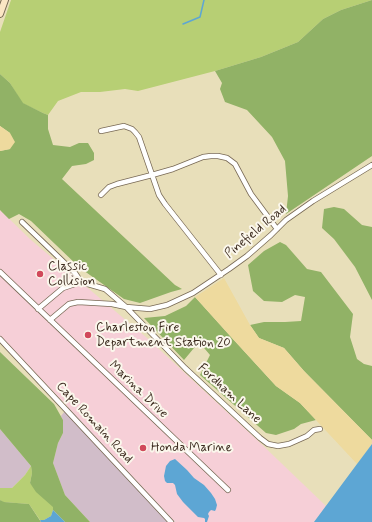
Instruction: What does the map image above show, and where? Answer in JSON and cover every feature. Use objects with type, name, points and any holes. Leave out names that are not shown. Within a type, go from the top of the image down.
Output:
[{"type":"main road","points":[[0,14],[5,0]]},
{"type":"street","points":[[101,131],[124,126],[132,129],[139,137],[159,195],[220,275]]},
{"type":"street","points":[[101,195],[109,187],[117,184],[152,176],[203,157],[218,156],[227,158],[235,164],[251,194],[277,228]]},
{"type":"street","name":"Pinefield Road","points":[[50,320],[69,304],[78,302],[150,309],[167,305],[193,293],[247,256],[286,220],[313,201],[372,165]]},
{"type":"street","points":[[22,222],[75,273],[81,282]]},
{"type":"street","name":"Marina Drive","points":[[0,272],[228,490]]},
{"type":"street","points":[[38,309],[63,288],[81,282],[105,289],[126,306]]},
{"type":"street","name":"Fordham Lane","points":[[126,306],[185,368],[268,444],[278,446],[289,444],[307,436],[314,430],[320,429]]},
{"type":"street","name":"Cape Romain Road","points":[[0,339],[171,522]]},
{"type":"shaded area","points":[[0,210],[31,240],[147,338],[326,506],[314,522],[175,522],[0,336]]},
{"type":"shaded area","points":[[68,407],[175,522],[90,522],[65,495],[53,463],[58,443],[63,433],[63,420],[61,416]]},
{"type":"shaded area","points":[[0,429],[31,466],[25,475],[12,488],[0,488]]},
{"type":"green space","points":[[11,0],[372,0],[341,10],[323,19],[298,42],[261,57],[215,71],[138,91],[125,89],[100,92],[81,92],[58,101],[48,115],[22,103],[10,83],[0,74],[0,32]]},
{"type":"green space","points":[[372,0],[372,156],[286,214],[288,196],[285,161],[272,137],[247,110],[225,102],[220,89],[222,83],[215,71],[261,57],[298,42],[323,19],[341,10]]},
{"type":"green space","points":[[0,74],[10,83],[23,103],[48,115],[48,129],[53,145],[70,147],[79,143],[88,143],[94,153],[94,160],[86,164],[72,166],[62,179],[175,285],[182,289],[140,303],[124,299],[80,268],[31,221],[19,214],[9,219],[0,210],[0,151],[10,149],[10,133],[0,126]]},
{"type":"green space","points":[[334,207],[344,209],[362,225],[372,227],[372,300],[355,267],[334,239],[322,228],[324,209]]},
{"type":"green space","points":[[280,242],[286,245],[307,269],[321,272],[353,314],[350,337],[357,359],[364,364],[372,366],[372,440],[304,371],[284,348],[259,338],[250,325],[264,322],[301,321],[305,297],[295,295],[282,302],[264,301],[253,291],[248,265],[264,251]]},
{"type":"green space","points":[[195,297],[276,386],[300,403],[316,420],[301,424],[294,429],[276,435],[266,433],[200,375],[210,355],[199,342],[184,360],[144,318],[165,316],[186,306]]},
{"type":"green space","points":[[0,352],[54,404],[63,420],[63,433],[58,443],[53,463],[65,495],[90,522],[65,522],[53,510],[53,507],[36,492],[30,483],[32,473],[31,466],[0,429]]},
{"type":"green space","points":[[31,466],[32,473],[30,483],[54,507],[51,516],[44,520],[40,520],[29,504],[3,502],[0,500],[0,488],[12,488],[25,475]]},
{"type":"green space","points":[[0,500],[4,502],[29,504],[41,522],[0,522]]},
{"type":"sand","points":[[0,126],[10,133],[15,142],[10,149],[0,151]]},
{"type":"sand","points":[[224,278],[250,325],[259,338],[284,348],[304,371],[372,440],[372,444],[357,464],[300,403],[276,386],[195,297]]},
{"type":"water","points":[[372,444],[372,522],[314,522],[357,464]]},
{"type":"water","points":[[175,459],[194,478],[204,485],[215,499],[217,505],[216,509],[215,511],[211,510],[209,512],[207,522],[205,522],[204,518],[198,517],[183,502],[177,494],[173,483],[167,483],[165,481],[164,476],[166,466],[170,461]]},
{"type":"water","points":[[53,510],[65,522],[41,522],[40,520],[44,520],[51,516]]},
{"type":"waterway","points":[[183,24],[200,17],[204,0]]},
{"type":"place","name":"Classic Collision","points":[[40,274]]},
{"type":"place","name":"Charleston Fire Department Station 20","points":[[88,335]]},
{"type":"place","name":"Honda Marine","points":[[143,448]]}]
